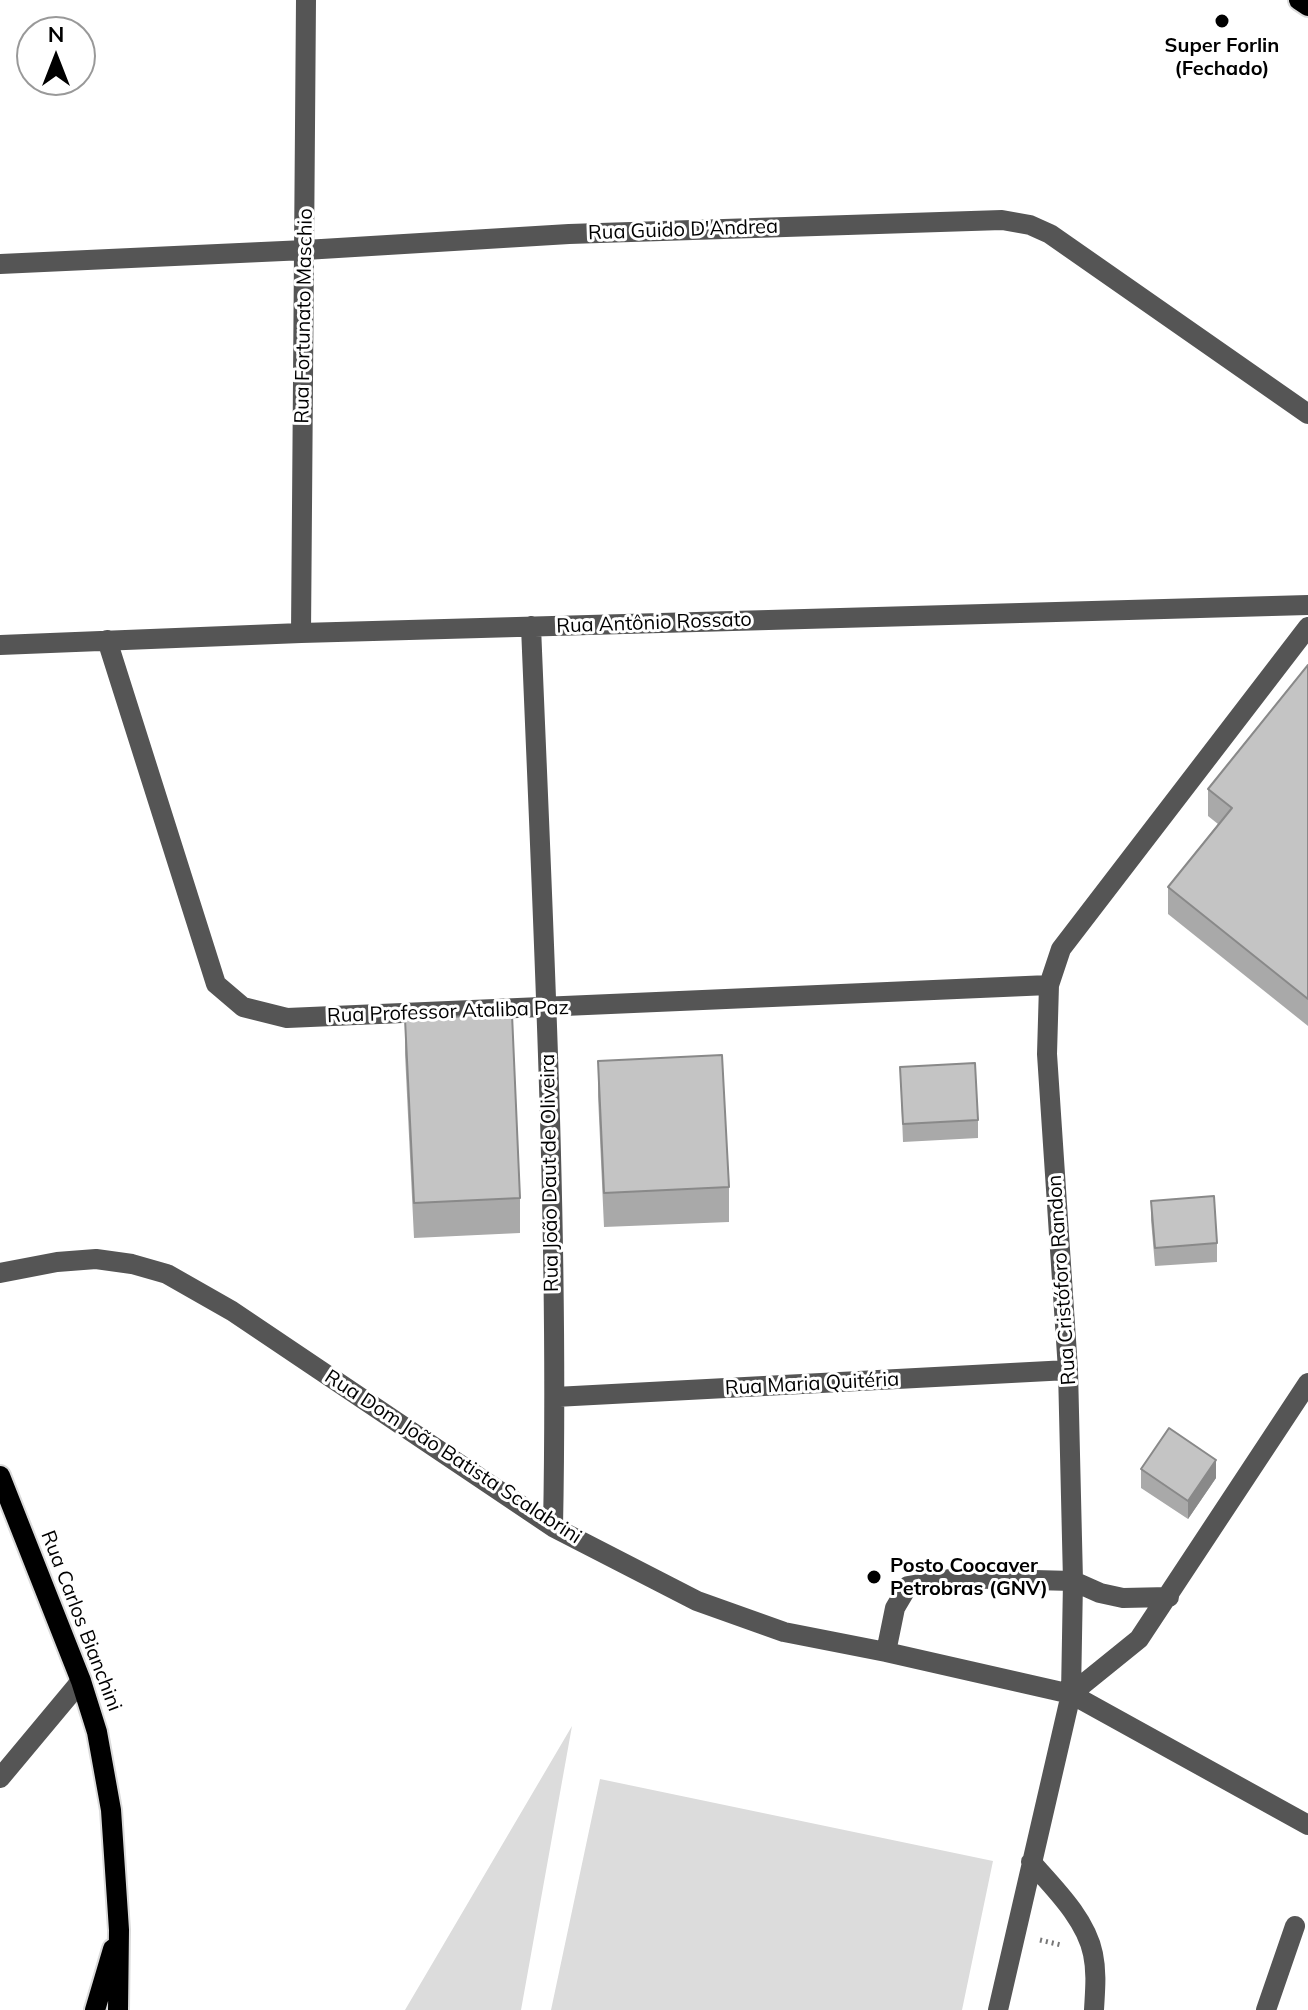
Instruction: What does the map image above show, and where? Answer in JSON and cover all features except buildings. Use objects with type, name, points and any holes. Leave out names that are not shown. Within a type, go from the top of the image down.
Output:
[{"type":"main road","points":[[1299,0],[1308,6]]},
{"type":"main road","name":"Rua Carlos Bianchini","points":[[0,1476],[81,1681],[97,1732],[111,1810],[119,1930],[118,2010]]},
{"type":"main road","name":"Rua Carlos Bianchini","points":[[95,2010],[119,1930]]},
{"type":"street","name":"Rua Fortunato Maschio","points":[[301,633],[306,0]]},
{"type":"street","name":"Rua Guido D'Andrea","points":[[0,264],[569,234],[1002,220],[1030,225],[1050,234],[1308,414]]},
{"type":"street","name":"Rua Antônio Rossato","points":[[0,645],[301,633],[1308,605]]},
{"type":"street","name":"Rua João Daut de Oliveira","points":[[531,626],[547,1008],[555,1397],[553,1527]]},
{"type":"street","name":"Rua Cristóforo Randon","points":[[998,2010],[1071,1694],[1073,1581],[1068,1370],[1047,1054],[1049,985],[1061,949],[1308,627]]},
{"type":"street","name":"Rua Professor Ataliba Paz","points":[[107,640],[216,984],[243,1007],[287,1018],[1049,985]]},
{"type":"street","name":"Rua Dom João Batista Scalabrini","points":[[0,1273],[57,1262],[96,1259],[132,1264],[167,1274],[232,1311],[553,1527],[697,1601],[784,1632],[1071,1694],[1308,1825]]},
{"type":"street","name":"Rua Maria Quitéria","points":[[555,1397],[1068,1370]]},
{"type":"street","points":[[1071,1694],[1139,1639],[1308,1383]]},
{"type":"street","points":[[886,1652],[895,1608],[908,1586],[955,1578],[1073,1581],[1100,1593],[1123,1598],[1169,1597]]},
{"type":"street","points":[[0,1778],[81,1681]]},
{"type":"street","points":[[1031,1862],[1086,1933],[1093,1953],[1096,1978],[1094,2010]]},
{"type":"street","points":[[1266,2010],[1295,1926]]},
{"type":"path","points":[[1016,1934],[1093,1953]]},
{"type":"shaded area","points":[[572,1726],[521,2010],[405,2010]]},
{"type":"shaded area","points":[[600,1779],[993,1861],[962,2010],[551,2010]]},
{"type":"place","name":"Super Forlin (Fechado)","points":[[1222,21]]},
{"type":"place","name":"Posto Coocaver Petrobras (GNV)","points":[[874,1577]]}]
